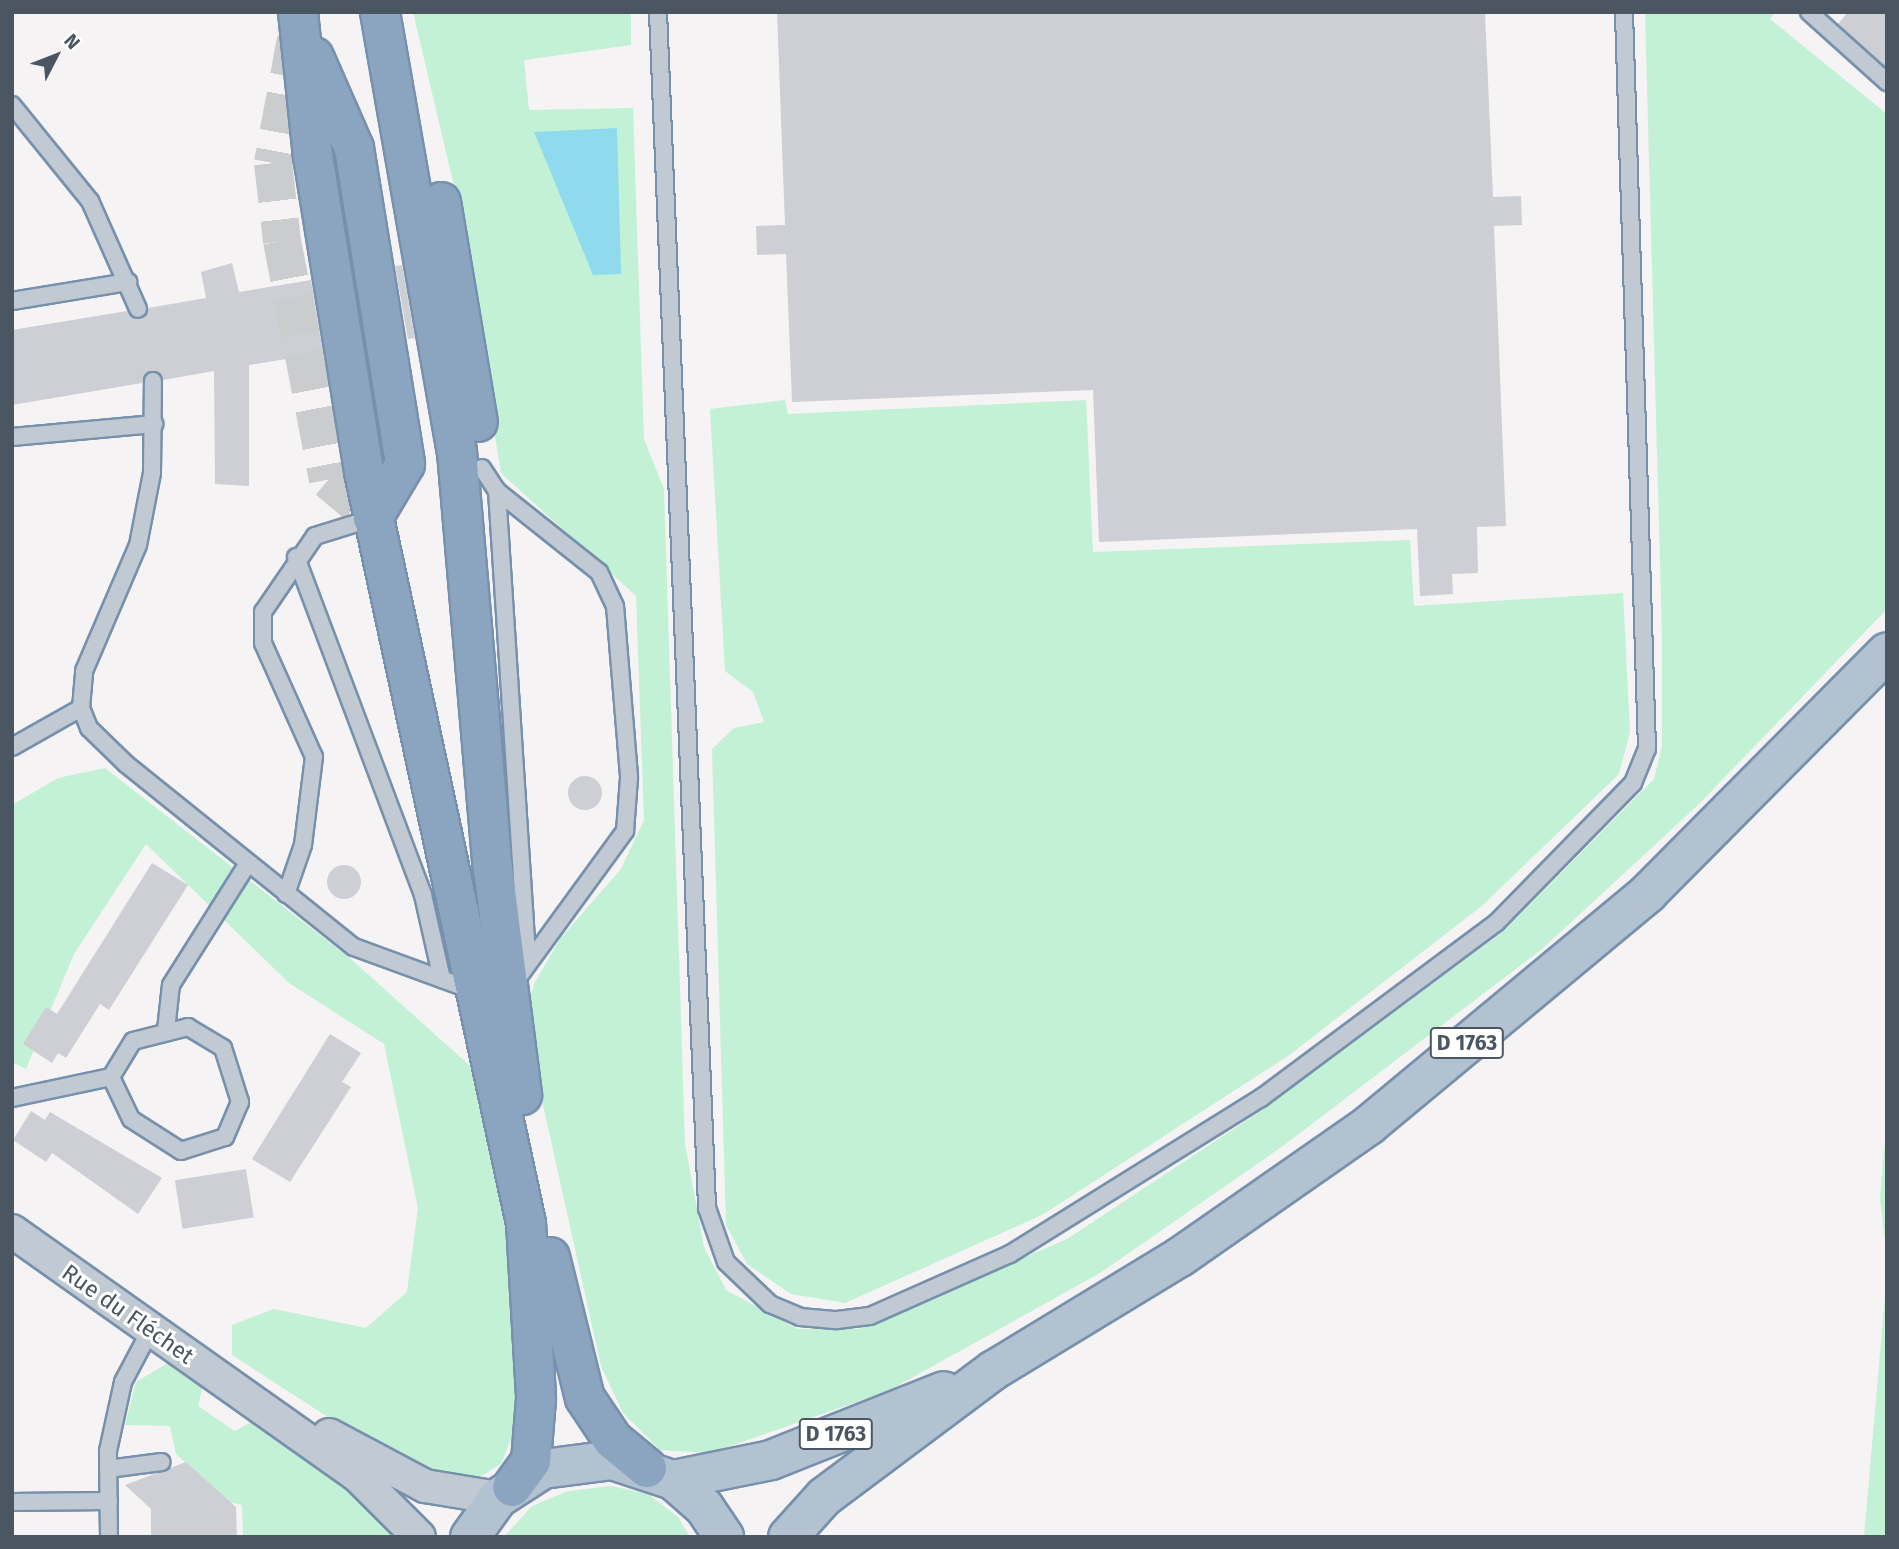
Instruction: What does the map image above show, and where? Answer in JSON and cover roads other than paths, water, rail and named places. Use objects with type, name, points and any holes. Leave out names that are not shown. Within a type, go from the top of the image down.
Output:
[{"type":"highway","points":[[380,12],[427,135],[462,301],[490,479],[460,501]]},
{"type":"highway","points":[[380,12],[407,138],[460,501],[474,988],[530,1152],[568,1342],[585,1398],[613,1440],[660,1474]]},
{"type":"highway","points":[[299,18],[294,159],[344,476],[373,519],[526,1223],[537,1344],[531,1461],[505,1492]]},
{"type":"highway","points":[[299,18],[354,148],[386,315],[405,464],[373,519]]},
{"type":"main road","name":"D 1763","points":[[788,1537],[824,1497],[994,1370],[1180,1257],[1369,1125],[1648,893],[1887,652]]},
{"type":"main road","name":"D 1763","points":[[660,1474],[771,1460],[994,1370]]},
{"type":"main road","points":[[470,1537],[505,1492],[577,1460],[660,1474],[704,1507],[724,1537]]},
{"type":"street","name":"Rue du Fléchet","points":[[12,1231],[149,1331],[246,1394],[358,1476],[419,1537]]},
{"type":"street","name":"Rue du Fléchet","points":[[246,1394],[425,1486],[505,1492]]},
{"type":"lane","points":[[658,12],[707,1208],[726,1262],[770,1304],[800,1317],[837,1320],[870,1316],[1010,1254],[1261,1098],[1496,923],[1633,783],[1647,749],[1624,12]]},
{"type":"lane","points":[[1809,12],[1887,82]]},
{"type":"lane","points":[[12,105],[90,201],[138,309]]},
{"type":"lane","points":[[12,301],[128,282]]},
{"type":"lane","points":[[153,381],[154,424],[138,545],[84,671],[81,708],[101,743],[354,947],[474,988],[527,961],[625,831],[629,778],[615,606],[599,572],[490,479]]},
{"type":"lane","points":[[12,437],[154,424]]},
{"type":"lane","points":[[490,479],[527,961]]},
{"type":"lane","points":[[286,894],[303,845],[314,757],[260,627],[296,557],[315,536],[373,519]]},
{"type":"lane","points":[[296,557],[423,895],[474,988]]},
{"type":"lane","points":[[12,747],[81,708]]},
{"type":"lane","points":[[166,1030],[171,985],[248,863]]},
{"type":"lane","points":[[12,1098],[111,1077],[133,1041],[166,1030],[188,1027],[223,1048],[231,1061],[240,1102],[225,1137],[197,1150],[163,1144],[131,1119],[111,1077]]},
{"type":"lane","points":[[109,1537],[108,1469],[123,1382],[149,1331]]},
{"type":"lane","points":[[108,1469],[162,1462]]},
{"type":"lane","points":[[12,1502],[109,1500]]},
{"type":"water","points":[[617,128],[621,274],[593,275],[534,132]]},
{"type":"tunnel","points":[[296,39],[273,163],[282,241],[328,480],[373,518]]}]
